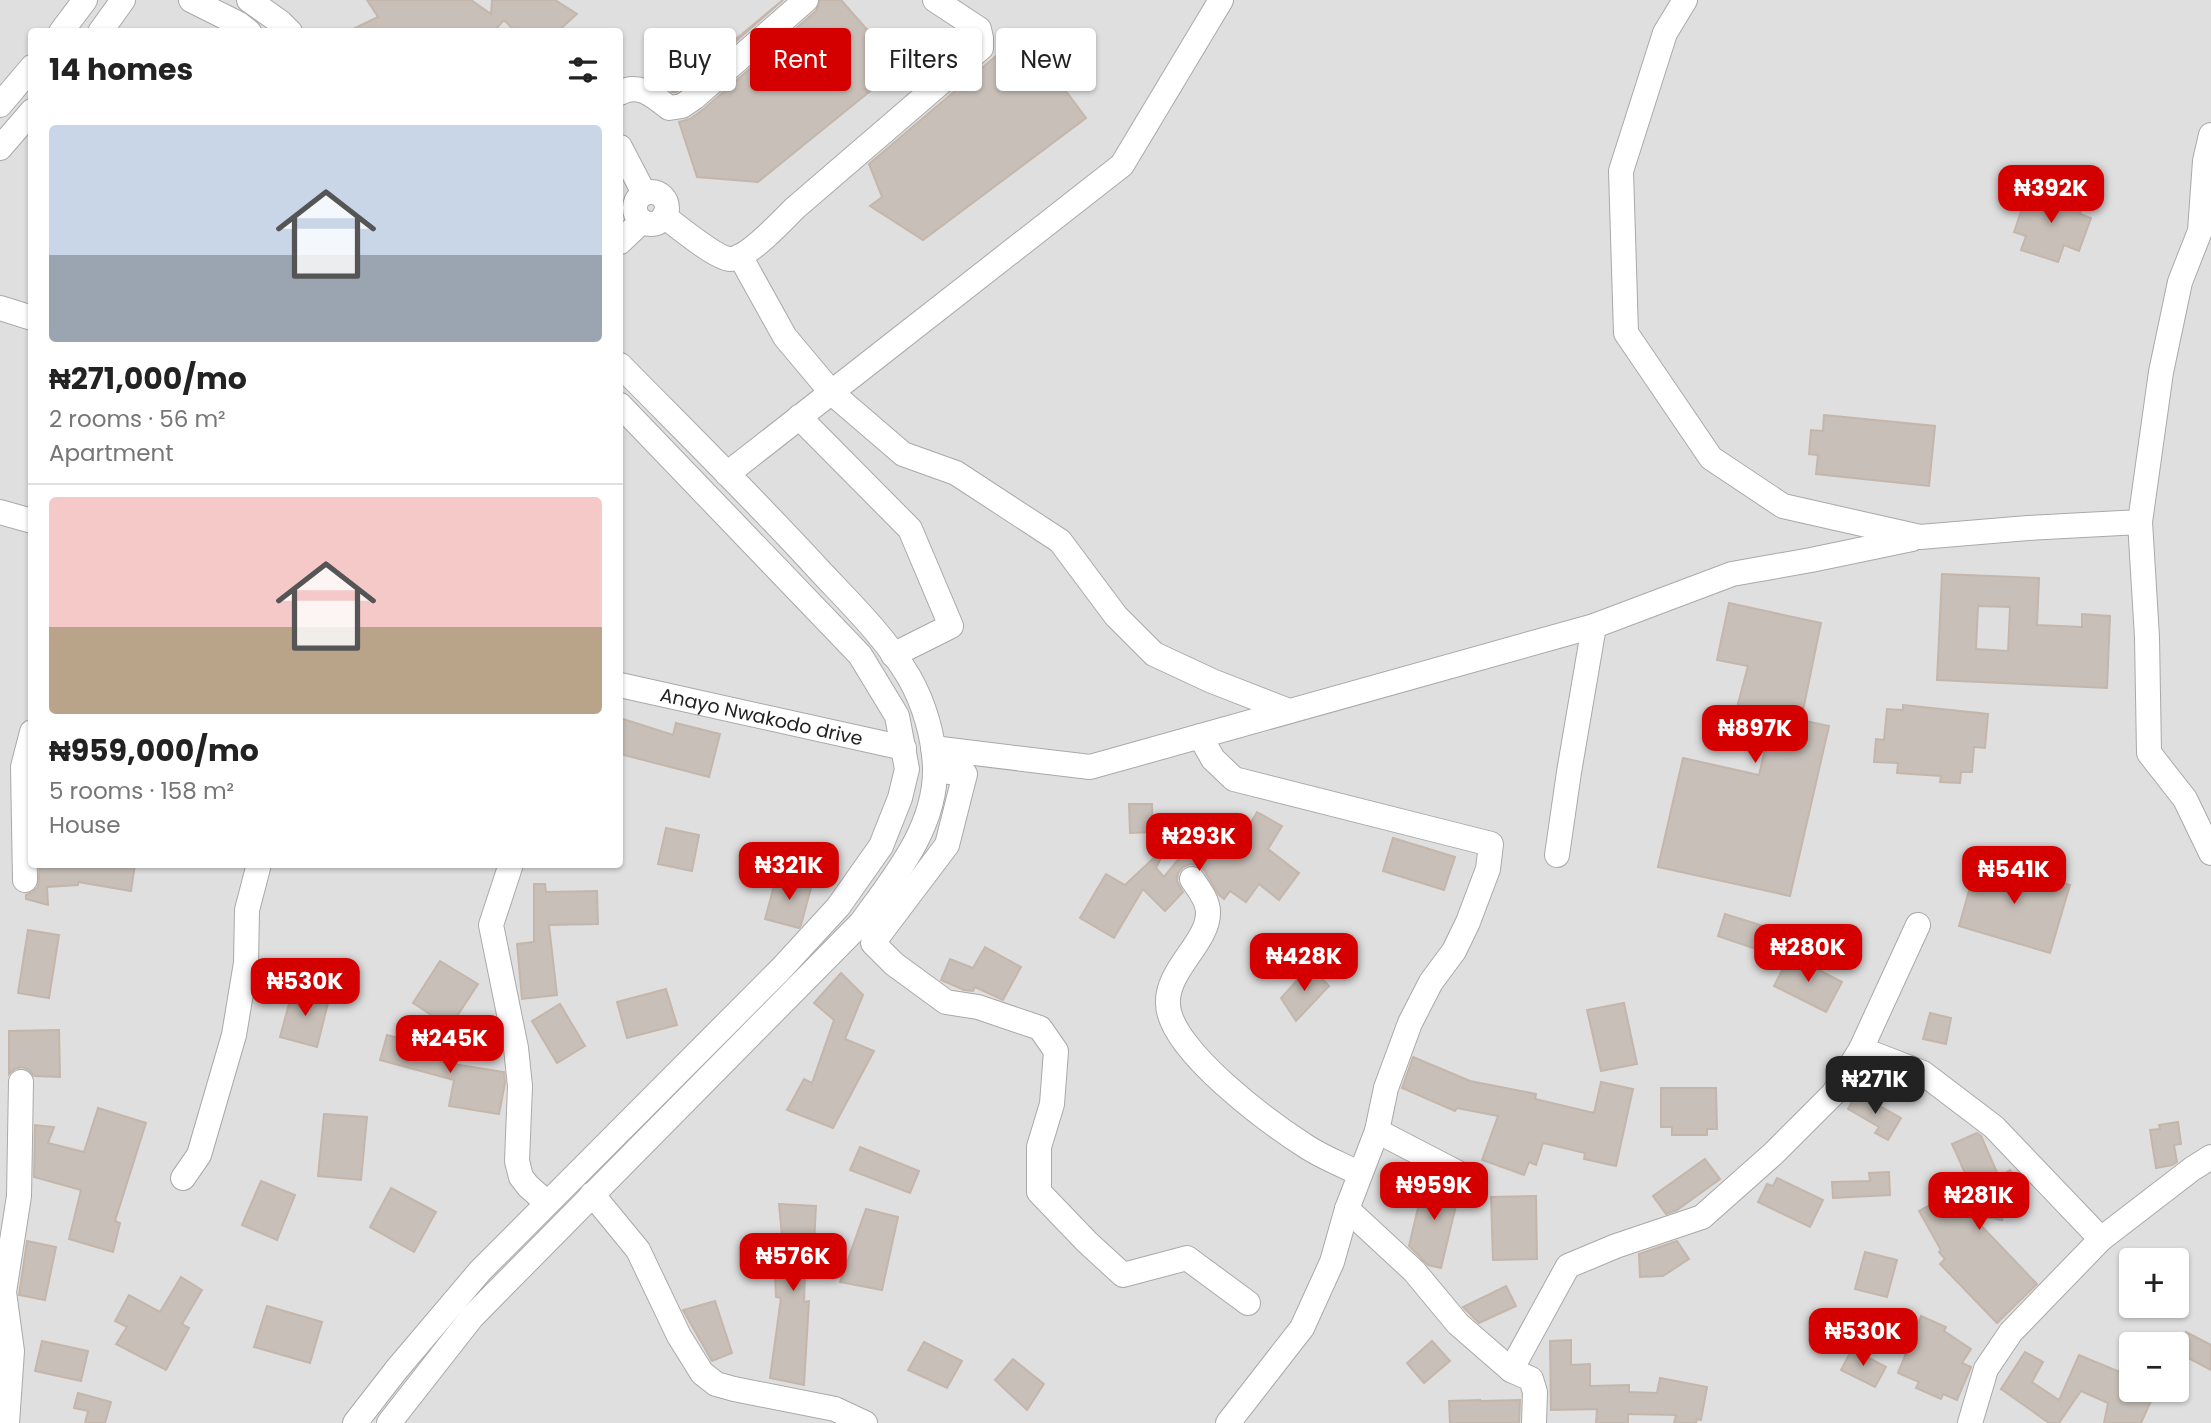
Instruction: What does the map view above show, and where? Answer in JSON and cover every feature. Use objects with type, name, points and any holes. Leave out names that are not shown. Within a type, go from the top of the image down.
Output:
[{"type":"street","points":[[64,28],[85,0]]},
{"type":"street","points":[[103,28],[122,0]]},
{"type":"street","points":[[193,0],[207,0]]},
{"type":"street","points":[[193,0],[244,28]]},
{"type":"street","points":[[249,0],[286,28]]},
{"type":"street","points":[[623,91],[636,89],[651,94],[669,108],[682,106],[806,0]]},
{"type":"street","points":[[653,219],[729,259],[740,256],[766,236],[981,48],[979,29],[935,0]]},
{"type":"street","points":[[727,474],[1122,165],[1221,0]]},
{"type":"street","points":[[1685,0],[1665,33],[1621,171],[1626,333],[1711,458],[1783,506],[1920,537]]},
{"type":"street","points":[[0,105],[28,72]]},
{"type":"street","points":[[0,148],[28,116]]},
{"type":"street","points":[[2211,135],[2205,161],[2200,231],[2180,282],[2161,372],[2140,522],[2147,637],[2149,753],[2185,799],[2211,853]]},
{"type":"street","points":[[623,153],[644,193],[660,194],[667,208],[623,240]]},
{"type":"street","points":[[740,256],[785,337],[832,393],[903,454],[956,473],[1059,541],[1116,616],[1154,654],[1212,681],[1289,711]]},
{"type":"street","points":[[0,308],[28,317]]},
{"type":"street","points":[[389,1423],[472,1317],[861,923],[908,859],[931,802],[934,759],[932,735],[910,678],[881,637],[787,535],[623,368]]},
{"type":"street","points":[[355,1423],[480,1272],[781,969],[838,907],[881,846],[900,798],[906,769],[897,716],[860,655],[623,408]]},
{"type":"street","points":[[799,417],[910,529],[951,626],[893,655]]},
{"type":"street","points":[[0,512],[28,520]]},
{"type":"street","points":[[934,759],[1090,767],[1594,625],[1732,574],[1920,537],[2140,522]]},
{"type":"street","points":[[1557,855],[1594,625]]},
{"type":"street","name":"Anayo Nwakodo drive","points":[[623,686],[904,748]]},
{"type":"street","points":[[1200,736],[1213,759],[1234,779],[1491,844],[1488,869],[1468,922],[1454,951],[1431,982],[1410,1023],[1386,1088],[1377,1131],[1347,1209],[1332,1262],[1301,1328],[1228,1423]]},
{"type":"street","points":[[25,880],[23,767],[28,748]]},
{"type":"street","points":[[934,759],[965,774],[947,845],[873,943],[894,964],[946,1002],[978,1007],[1040,1028],[1056,1051],[1052,1104],[1039,1147],[1039,1192],[1087,1242],[1123,1275],[1187,1258],[1248,1303]]},
{"type":"street","points":[[183,1178],[199,1154],[234,1035],[246,962],[247,911],[258,868]]},
{"type":"street","points":[[510,868],[491,925],[516,1048],[520,1087],[517,1161],[521,1177],[547,1203]]},
{"type":"street","points":[[1192,878],[1208,911],[1201,933],[1170,986],[1167,1005],[1174,1026],[1189,1050],[1247,1103],[1308,1148],[1360,1174]]},
{"type":"street","points":[[1511,1370],[1567,1266],[1702,1217],[1773,1154],[1833,1094],[1861,1049],[1918,925]]},
{"type":"street","points":[[1861,1049],[1923,1073],[1994,1127],[2101,1239]]},
{"type":"street","points":[[7,1423],[12,1351],[2,1289],[19,1196],[21,1082]]},
{"type":"street","points":[[1377,1131],[1460,1174]]},
{"type":"street","points":[[1970,1423],[1986,1369],[2011,1332],[2101,1239],[2211,1157]]},
{"type":"street","points":[[593,1194],[638,1250],[679,1336],[702,1373],[716,1384],[725,1387],[835,1409],[865,1423]]},
{"type":"street","points":[[1347,1209],[1414,1270],[1458,1325],[1511,1370],[1531,1379],[1535,1392],[1534,1423]]},
{"type":"shaded area","points":[[0,0],[2211,0],[2211,1423],[0,1423]]},
{"type":"building","points":[[367,0],[471,0],[491,14],[492,0],[555,0],[577,14],[561,28],[512,28],[504,20],[497,28],[355,28],[378,17]]},
{"type":"building","points":[[783,0],[736,41],[736,39]]},
{"type":"building","points":[[820,0],[841,0],[866,28],[865,91],[870,91],[758,182],[697,177],[679,122],[690,119],[724,91],[736,91],[736,81],[750,69],[750,91],[851,91],[851,28],[797,28],[816,11]]},
{"type":"building","points":[[996,56],[996,91],[1066,91],[1086,118],[923,240],[870,206],[882,197],[869,164],[955,91],[982,91],[982,68]]},
{"type":"building","points":[[2029,188],[2082,207],[2080,214],[2091,218],[2079,251],[2064,245],[2058,262],[2021,250],[2026,236],[2014,232]]},
{"type":"building","points":[[1824,415],[1935,426],[1929,486],[1816,474],[1818,455],[1809,454],[1811,430],[1823,431]]},
{"type":"building","points":[[1942,574],[2039,578],[2037,625],[2082,627],[2082,614],[2110,616],[2107,688],[1937,680]],"holes":[[[1978,606],[2010,607],[2008,651],[1976,649]]]},
{"type":"building","points":[[1729,603],[1821,623],[1801,720],[1829,726],[1790,896],[1658,867],[1683,758],[1759,775],[1771,724],[1735,715],[1748,666],[1717,660]]},
{"type":"building","points":[[1903,705],[1988,714],[1985,748],[1974,747],[1972,772],[1961,772],[1960,783],[1940,782],[1941,776],[1897,773],[1898,763],[1874,762],[1876,739],[1884,740],[1887,709],[1903,710]]},
{"type":"building","points":[[623,719],[673,735],[676,723],[720,734],[709,777],[623,755]]},
{"type":"building","points":[[1129,804],[1152,804],[1153,832],[1130,833]]},
{"type":"building","points":[[1257,812],[1282,826],[1268,849],[1299,873],[1279,900],[1259,884],[1246,902],[1230,891],[1224,899],[1204,870],[1198,865],[1190,864],[1178,873],[1177,881],[1183,892],[1165,911],[1143,889],[1114,938],[1080,918],[1106,874],[1125,885],[1159,853],[1162,856],[1156,868],[1164,877],[1212,818],[1240,841]]},
{"type":"building","points":[[666,828],[699,835],[692,871],[658,864]]},
{"type":"building","points":[[1393,838],[1455,857],[1444,890],[1383,871]]},
{"type":"building","points":[[1978,859],[2070,885],[2050,953],[1959,926]]},
{"type":"building","points":[[40,868],[134,868],[131,891],[78,882],[78,885],[47,887],[48,905],[26,899],[26,895],[38,887]]},
{"type":"building","points":[[777,875],[812,884],[799,928],[765,919]]},
{"type":"building","points":[[534,884],[545,884],[546,892],[597,891],[598,924],[549,925],[557,995],[522,999],[517,944],[534,942]]},
{"type":"building","points":[[1725,914],[1763,926],[1756,949],[1718,936]]},
{"type":"building","points":[[28,930],[59,935],[49,998],[18,993]]},
{"type":"building","points":[[985,947],[1021,967],[1003,1000],[975,987],[973,991],[964,990],[941,980],[950,959],[973,968]]},
{"type":"building","points":[[1790,955],[1842,982],[1826,1012],[1774,986]]},
{"type":"building","points":[[440,961],[478,984],[450,1027],[413,1003]]},
{"type":"building","points":[[1310,966],[1329,986],[1296,1021],[1281,998]]},
{"type":"building","points":[[841,973],[863,995],[845,1039],[874,1051],[833,1128],[787,1110],[804,1079],[812,1083],[834,1020],[814,1003]]},
{"type":"building","points":[[293,989],[329,999],[317,1047],[280,1037]]},
{"type":"building","points":[[666,989],[677,1025],[627,1038],[617,1002]]},
{"type":"building","points":[[1624,1003],[1637,1064],[1601,1071],[1587,1010]]},
{"type":"building","points":[[560,1004],[585,1046],[557,1063],[532,1021]]},
{"type":"building","points":[[1930,1013],[1951,1018],[1946,1044],[1923,1039]]},
{"type":"building","points":[[59,1030],[60,1077],[34,1076],[22,1067],[9,1074],[9,1031]]},
{"type":"building","points":[[387,1035],[444,1050],[441,1062],[504,1072],[505,1083],[499,1114],[449,1106],[454,1080],[380,1060]]},
{"type":"building","points":[[1413,1057],[1470,1081],[1536,1094],[1535,1099],[1594,1113],[1601,1082],[1633,1089],[1616,1166],[1584,1159],[1585,1153],[1543,1143],[1536,1165],[1529,1162],[1524,1175],[1482,1160],[1498,1116],[1457,1108],[1455,1111],[1402,1088]]},
{"type":"building","points":[[1661,1088],[1716,1088],[1717,1129],[1707,1129],[1707,1135],[1672,1135],[1672,1127],[1661,1127]]},
{"type":"building","points":[[1857,1093],[1901,1118],[1888,1140],[1875,1133],[1879,1127],[1848,1109]]},
{"type":"building","points":[[98,1108],[146,1123],[115,1221],[120,1223],[113,1252],[69,1239],[81,1190],[34,1177],[35,1125],[54,1127],[48,1143],[84,1152]]},
{"type":"building","points":[[324,1114],[367,1117],[361,1180],[318,1176]]},
{"type":"building","points":[[2178,1122],[2181,1144],[2174,1145],[2177,1162],[2156,1168],[2150,1130],[2160,1129],[2159,1125]]},
{"type":"building","points":[[1977,1133],[1981,1136],[1999,1177],[2010,1170],[2027,1194],[2004,1211],[2002,1220],[1970,1214],[2037,1284],[1997,1323],[1940,1264],[1945,1259],[1919,1211],[1970,1184],[1952,1144]]},
{"type":"building","points":[[860,1147],[919,1171],[910,1193],[850,1170]]},
{"type":"building","points":[[1705,1159],[1720,1179],[1677,1210],[1666,1214],[1653,1196]]},
{"type":"building","points":[[1889,1172],[1890,1195],[1833,1198],[1832,1182],[1870,1181],[1869,1173]]},
{"type":"building","points":[[1425,1178],[1460,1189],[1441,1268],[1428,1265],[1409,1246]]},
{"type":"building","points":[[1777,1178],[1823,1200],[1810,1227],[1758,1202],[1767,1184],[1773,1186]]},
{"type":"building","points":[[261,1181],[295,1195],[277,1240],[242,1225]]},
{"type":"building","points":[[391,1188],[436,1212],[414,1252],[370,1227]]},
{"type":"building","points":[[1536,1196],[1537,1259],[1493,1260],[1491,1197]]},
{"type":"building","points":[[779,1204],[816,1206],[814,1244],[806,1244],[804,1302],[809,1301],[804,1385],[770,1378],[781,1298],[776,1297],[774,1255],[784,1257]]},
{"type":"building","points":[[866,1209],[898,1217],[882,1290],[840,1282]]},
{"type":"building","points":[[27,1241],[56,1247],[45,1300],[19,1295]]},
{"type":"building","points":[[1677,1241],[1689,1259],[1663,1276],[1640,1277],[1639,1254]]},
{"type":"building","points":[[1865,1252],[1897,1260],[1887,1297],[1855,1289]]},
{"type":"building","points":[[181,1277],[202,1290],[182,1324],[189,1328],[166,1370],[116,1344],[127,1327],[115,1321],[129,1295],[160,1312]]},
{"type":"building","points":[[1506,1286],[1516,1306],[1479,1323],[1463,1307]]},
{"type":"building","points":[[715,1301],[732,1353],[712,1361],[683,1310]]},
{"type":"building","points":[[267,1306],[322,1322],[310,1363],[254,1347]]},
{"type":"building","points":[[1921,1316],[1946,1327],[1944,1331],[1971,1349],[1962,1363],[1971,1367],[1957,1400],[1943,1394],[1941,1399],[1916,1388],[1919,1382],[1898,1373]]},
{"type":"building","points":[[2189,1334],[2211,1345],[2211,1370],[2189,1358]]},
{"type":"building","points":[[1571,1340],[1571,1365],[1590,1364],[1590,1386],[1629,1385],[1629,1392],[1657,1393],[1660,1378],[1707,1387],[1701,1420],[1697,1419],[1696,1423],[1674,1423],[1676,1415],[1628,1414],[1628,1423],[1596,1423],[1597,1409],[1551,1410],[1550,1341]]},
{"type":"building","points":[[42,1341],[88,1351],[81,1381],[35,1371]]},
{"type":"building","points":[[1432,1341],[1450,1361],[1424,1383],[1407,1363]]},
{"type":"building","points":[[924,1342],[962,1361],[947,1388],[908,1370]]},
{"type":"building","points":[[1852,1349],[1886,1367],[1875,1387],[1841,1370]]},
{"type":"building","points":[[2025,1352],[2043,1362],[2032,1382],[2059,1400],[2079,1355],[2119,1372],[2119,1402],[2151,1402],[2141,1423],[2104,1423],[2108,1403],[2081,1391],[2059,1423],[2049,1423],[2001,1389]]},
{"type":"building","points":[[1013,1359],[1044,1384],[1027,1410],[995,1380]]},
{"type":"building","points":[[78,1393],[111,1402],[105,1423],[85,1423],[88,1411],[74,1408]]},
{"type":"building","points":[[1520,1400],[1519,1423],[1450,1423],[1449,1401]]}]
